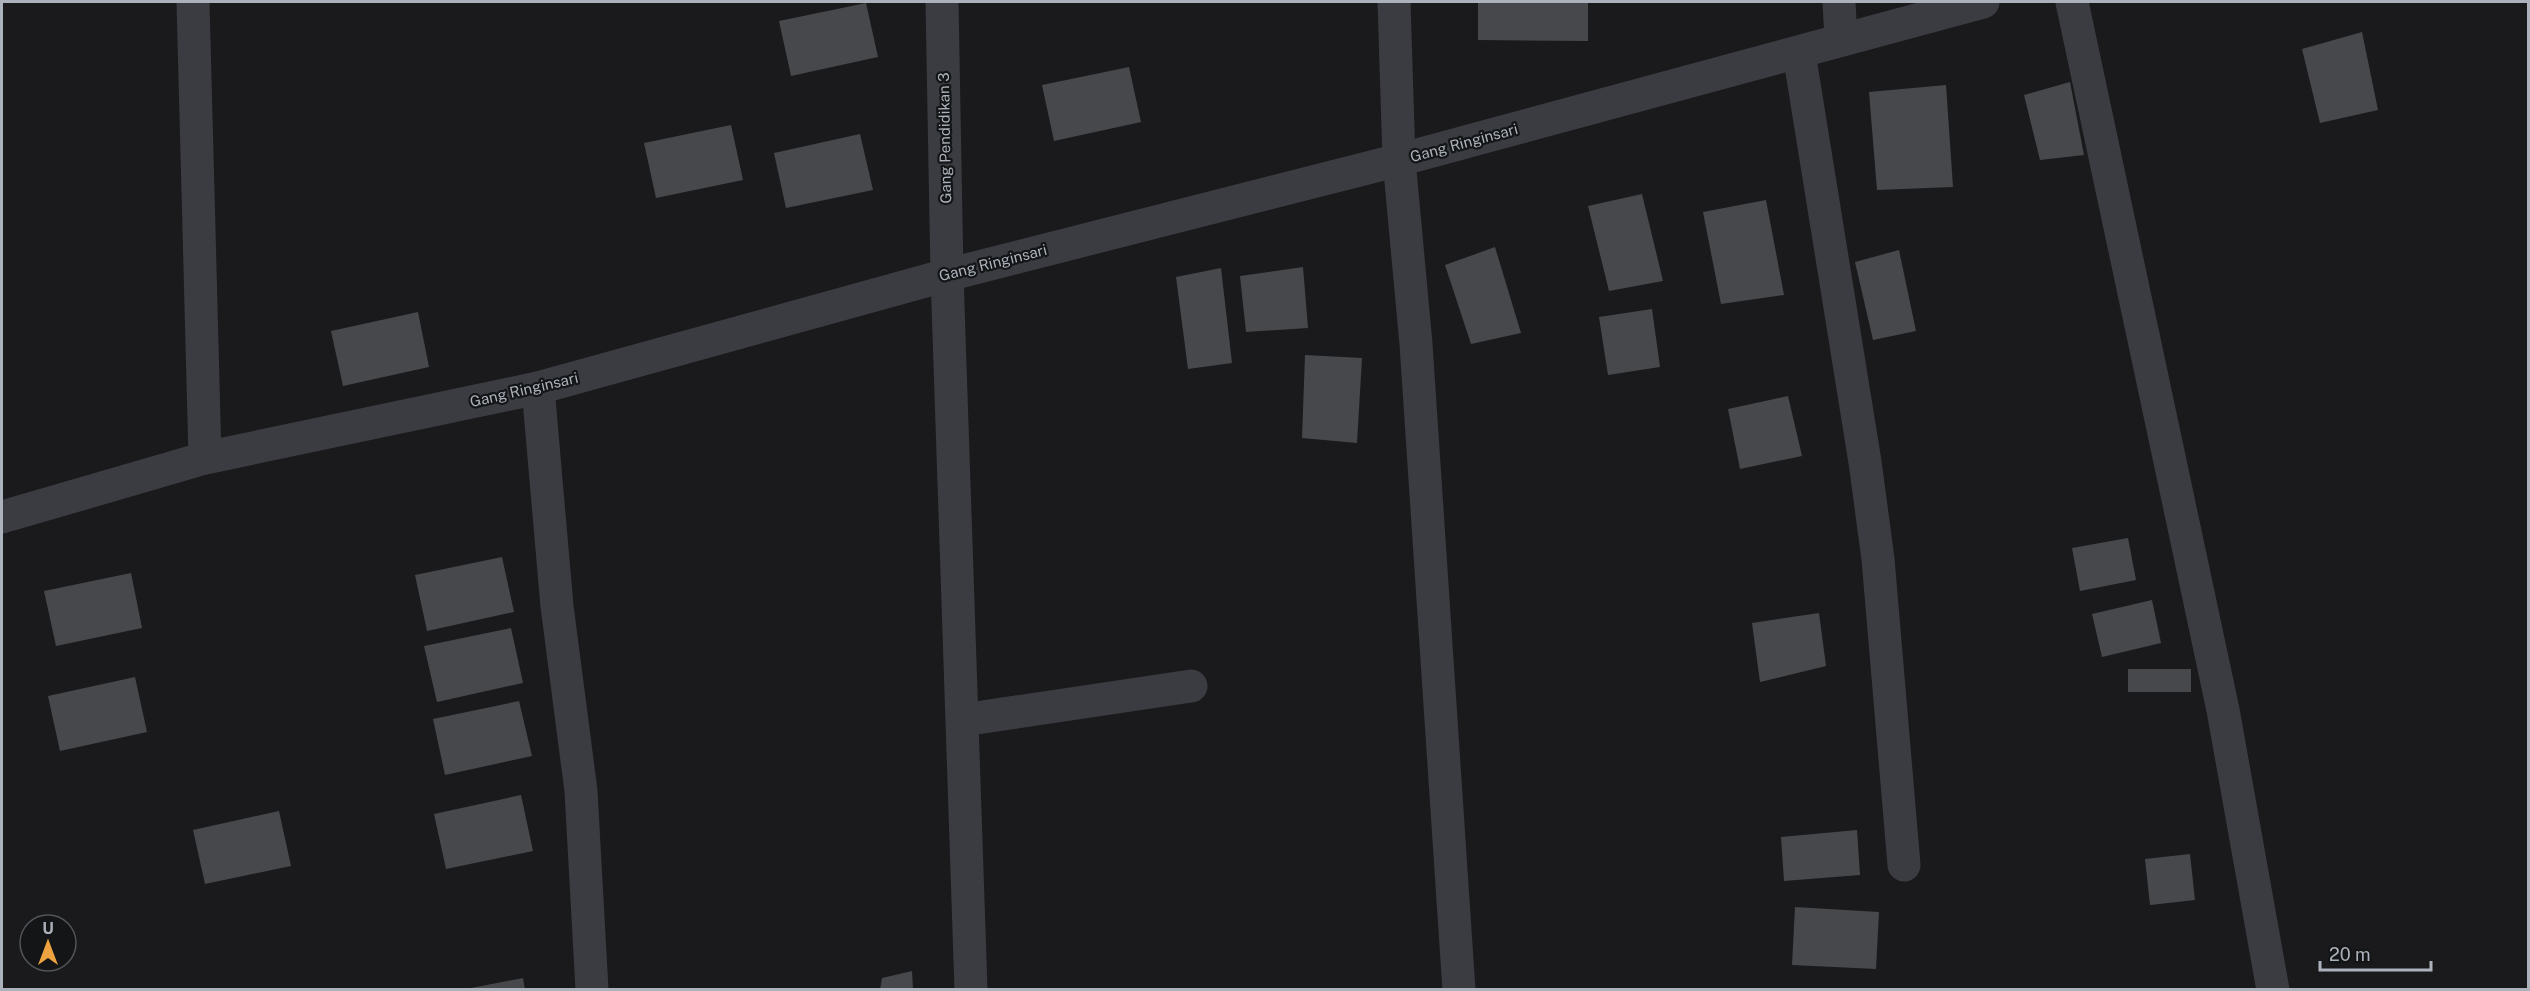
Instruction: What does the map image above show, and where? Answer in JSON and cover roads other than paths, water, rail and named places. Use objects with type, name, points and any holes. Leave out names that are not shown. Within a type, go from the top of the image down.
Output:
[{"type":"street","points":[[193,2],[205,458]]},
{"type":"street","name":"Gang Pendidikan 3","points":[[942,2],[947,275],[971,990]]},
{"type":"street","points":[[1394,2],[1399,160],[1416,344],[1459,990]]},
{"type":"street","points":[[1839,2],[1841,39]]},
{"type":"street","name":"Gang Ringinsari","points":[[2,517],[205,458],[538,388],[947,275],[1399,160],[1983,2]]},
{"type":"street","points":[[2073,2],[2223,710],[2273,990]]},
{"type":"street","points":[[1799,53],[1854,406],[1865,462],[1878,559],[1904,865]]},
{"type":"street","points":[[538,388],[557,606],[581,790],[592,990]]},
{"type":"street","points":[[963,720],[1191,686]]}]
